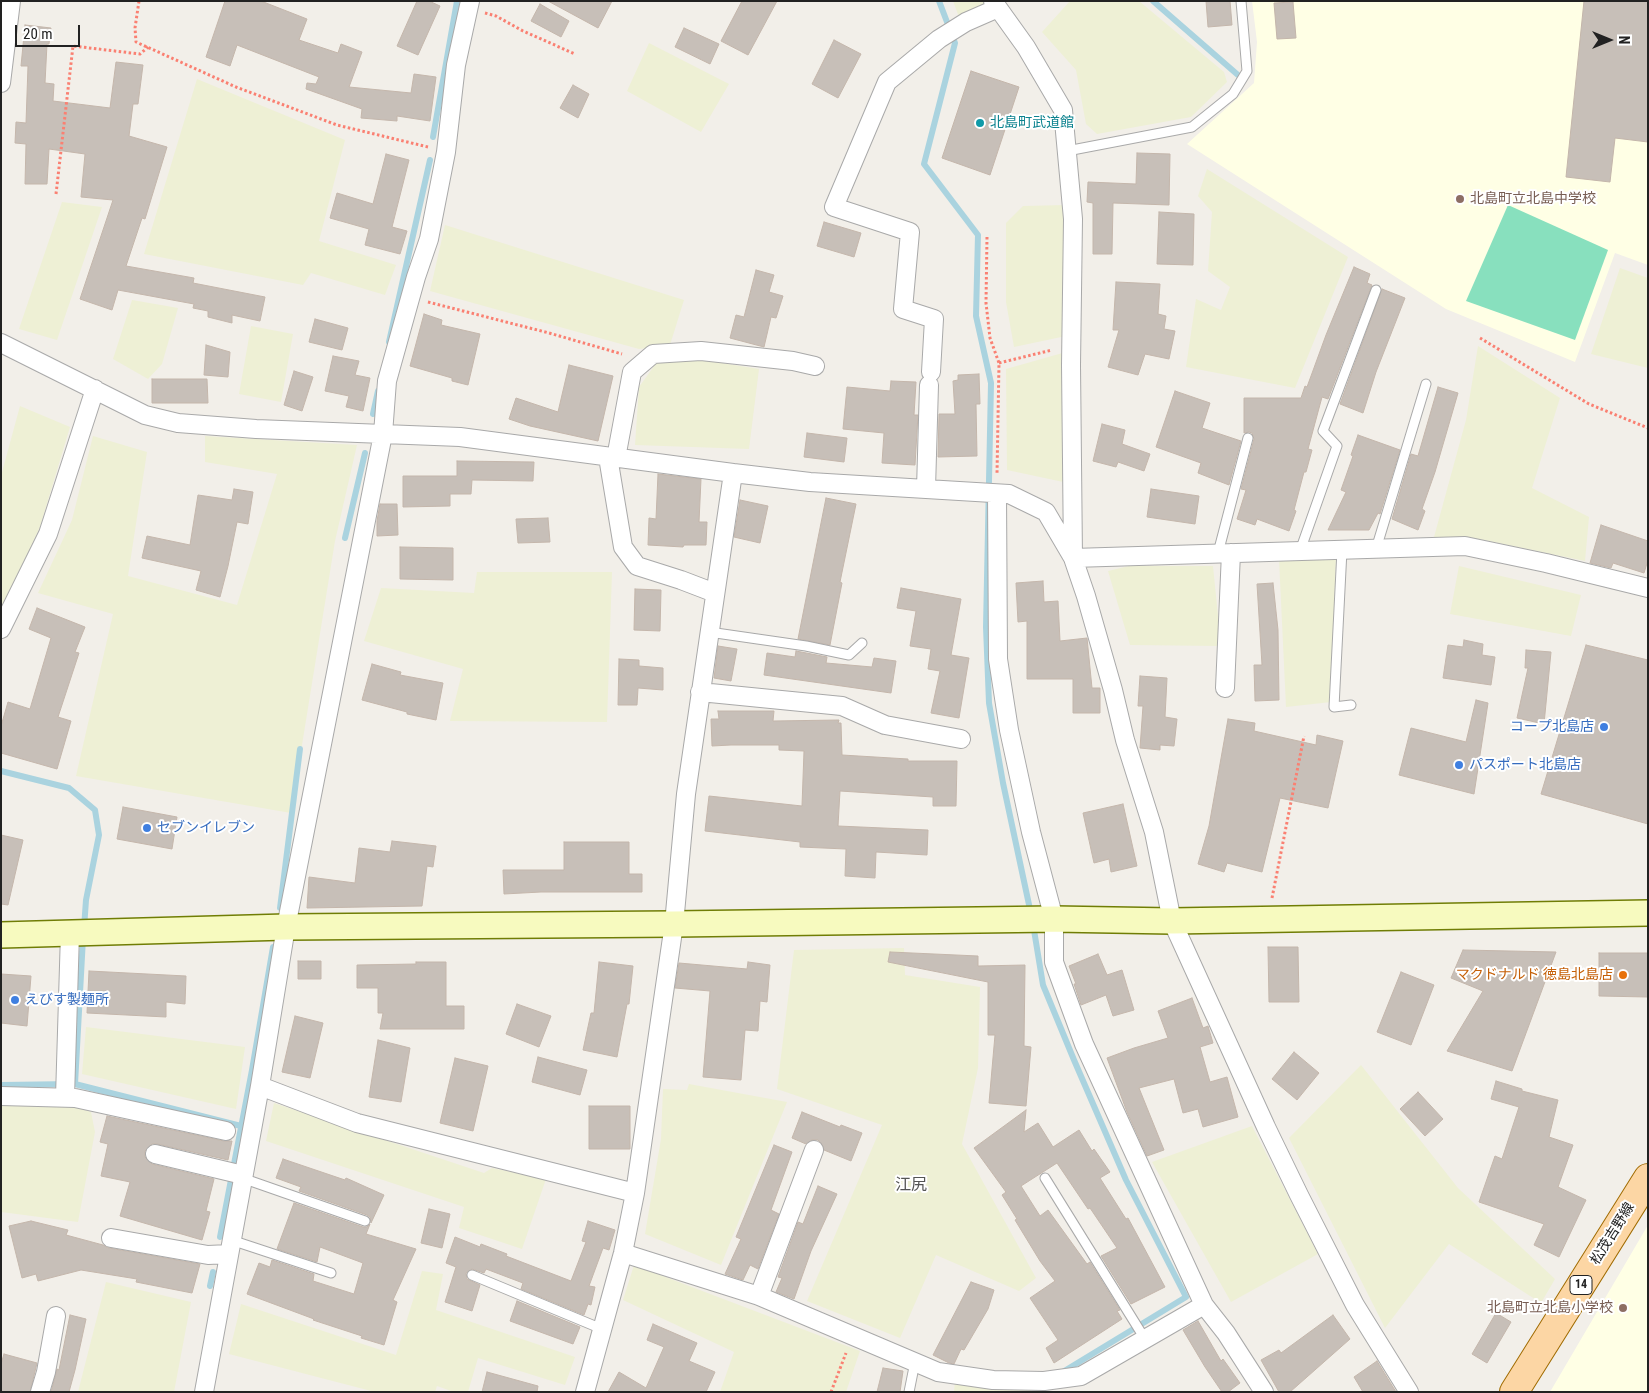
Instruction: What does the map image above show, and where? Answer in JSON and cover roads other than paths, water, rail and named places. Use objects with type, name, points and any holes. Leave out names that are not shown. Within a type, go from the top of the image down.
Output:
[{"type":"main road","name":"松茂吉野線","points":[[1514,1392],[1648,1178]]},
{"type":"street","points":[[1,83],[11,1]]},
{"type":"street","points":[[204,1392],[230,1247],[237,1175],[260,1086],[286,927],[383,434],[387,381],[429,239],[446,152],[456,65],[469,5]]},
{"type":"street","points":[[926,489],[934,319],[903,309],[910,232],[834,206],[887,82],[938,39],[996,5],[1026,47],[1063,110],[1073,219],[1071,346],[1073,558]]},
{"type":"street","points":[[1,343],[145,415],[178,423],[256,429],[460,437],[810,482],[1009,494],[1046,512],[1073,558],[1086,596],[1125,740],[1154,832],[1172,921],[1299,1195],[1355,1306],[1409,1392]]},
{"type":"street","points":[[715,593],[637,566],[623,547],[612,457],[632,372],[654,354],[701,351],[793,361],[816,366]]},
{"type":"street","points":[[1,629],[48,534],[95,389]]},
{"type":"street","points":[[585,1392],[623,1253],[635,1193],[674,924],[686,794],[733,473]]},
{"type":"street","points":[[997,494],[998,659],[1009,730],[1031,832],[1039,919],[1084,1044],[1204,1306],[1226,1333],[1261,1390]]},
{"type":"street","points":[[1073,558],[1465,546],[1546,563],[1648,588]]},
{"type":"street","points":[[1224,553],[1225,688]]},
{"type":"street","points":[[700,692],[842,706],[884,725],[961,739]]},
{"type":"street","points":[[1,935],[286,927],[1039,919],[1172,921],[1648,913]]},
{"type":"street","points":[[65,1097],[79,933]]},
{"type":"street","points":[[260,1086],[356,1123],[635,1193]]},
{"type":"street","points":[[1,1096],[75,1098],[226,1131]]},
{"type":"street","points":[[759,1296],[814,1150]]},
{"type":"street","points":[[156,1154],[237,1175]]},
{"type":"street","points":[[111,1238],[208,1255],[230,1247]]},
{"type":"street","points":[[623,1253],[759,1296],[938,1372],[993,1380],[1044,1381],[1059,1385],[1081,1376],[1204,1306]]},
{"type":"street","points":[[40,1392],[46,1372],[56,1316]]},
{"type":"lane","points":[[1067,152],[1192,127],[1233,94],[1246,70],[1241,1]]},
{"type":"lane","points":[[1300,551],[1337,446],[1323,431],[1376,290]]},
{"type":"lane","points":[[1376,549],[1426,384]]},
{"type":"lane","points":[[1224,553],[1248,438]]},
{"type":"lane","points":[[1342,550],[1334,707],[1351,705]]},
{"type":"lane","points":[[709,632],[849,654],[862,643]]},
{"type":"lane","points":[[237,1175],[365,1221]]},
{"type":"lane","points":[[1045,1178],[1145,1339]]},
{"type":"lane","points":[[230,1247],[331,1273]]},
{"type":"lane","points":[[472,1275],[602,1329]]},
{"type":"lane","points":[[909,1392],[915,1362]]},
{"type":"waterway","points":[[1,7],[2,1]]},
{"type":"waterway","points":[[433,137],[457,1]]},
{"type":"waterway","points":[[939,1],[955,43],[924,164],[978,235],[976,316],[991,383],[986,627],[989,703],[1003,783],[1031,914]]},
{"type":"waterway","points":[[1153,1],[1238,75]]},
{"type":"waterway","points":[[389,342],[430,160]]},
{"type":"waterway","points":[[373,414],[378,391]]},
{"type":"waterway","points":[[345,538],[365,453]]},
{"type":"waterway","points":[[280,908],[300,749]]},
{"type":"waterway","points":[[1,771],[69,788],[95,810],[99,835],[86,900],[84,928]]},
{"type":"waterway","points":[[1033,924],[1043,985],[1126,1180],[1186,1297],[1061,1373]]},
{"type":"waterway","points":[[75,1084],[83,938]]},
{"type":"waterway","points":[[220,1237],[273,947]]},
{"type":"waterway","points":[[1,1085],[75,1084],[241,1126]]},
{"type":"waterway","points":[[210,1286],[213,1272]]},
{"type":"place","name":"北島町武道館","points":[[980,123]]},
{"type":"place","name":"北島町立北島中学校","points":[[1460,199]]},
{"type":"place","name":"コープ北島店","points":[[1604,727]]},
{"type":"place","name":"パスポート北島店","points":[[1459,765]]},
{"type":"place","name":"セブンイレブン","points":[[147,828]]},
{"type":"place","name":"マクドナルド 徳島北島店","points":[[1623,975]]},
{"type":"place","name":"えびす製麺所","points":[[15,1000]]},
{"type":"place","name":"北島町立北島小学校","points":[[1623,1308]]},
{"type":"district","name":"江尻","points":[[911,1186]]}]
